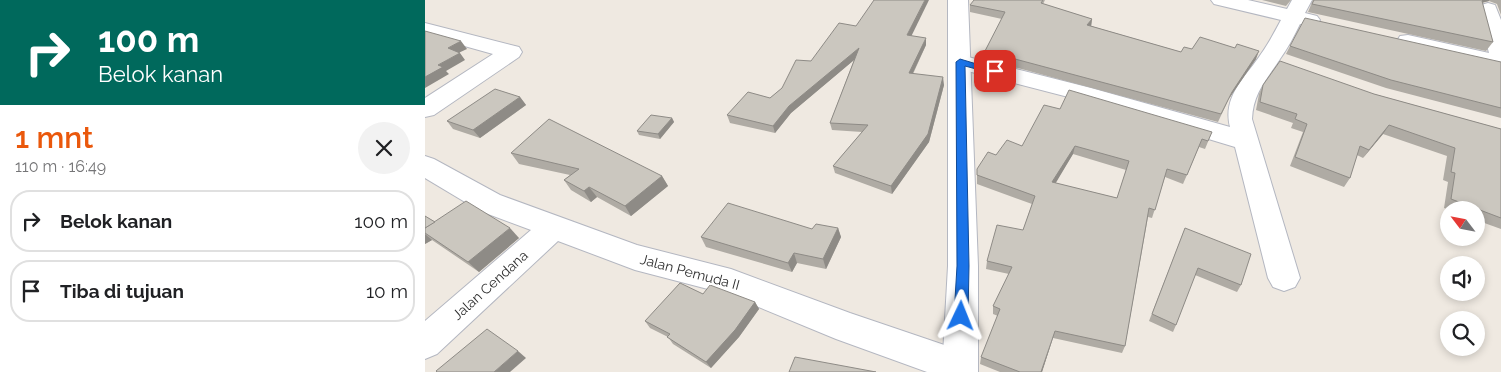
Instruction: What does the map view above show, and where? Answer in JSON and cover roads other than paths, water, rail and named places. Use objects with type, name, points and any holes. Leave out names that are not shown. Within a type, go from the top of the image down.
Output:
[{"type":"street","points":[[958,0],[963,266],[960,369]]},
{"type":"street","points":[[1221,0],[1298,8],[1330,25]]},
{"type":"street","points":[[1285,278],[1239,119],[1239,104],[1247,86],[1279,61],[1298,8]]},
{"type":"street","points":[[1386,37],[1501,61],[1488,9]]},
{"type":"street","points":[[425,29],[511,52],[425,109]]},
{"type":"street","points":[[960,62],[1083,93],[1246,141]]},
{"type":"street","name":"Jalan Pemuda II","points":[[425,166],[490,203],[635,257],[731,282],[960,369]]},
{"type":"street","name":"Jalan Cendana","points":[[425,343],[555,226]]}]
